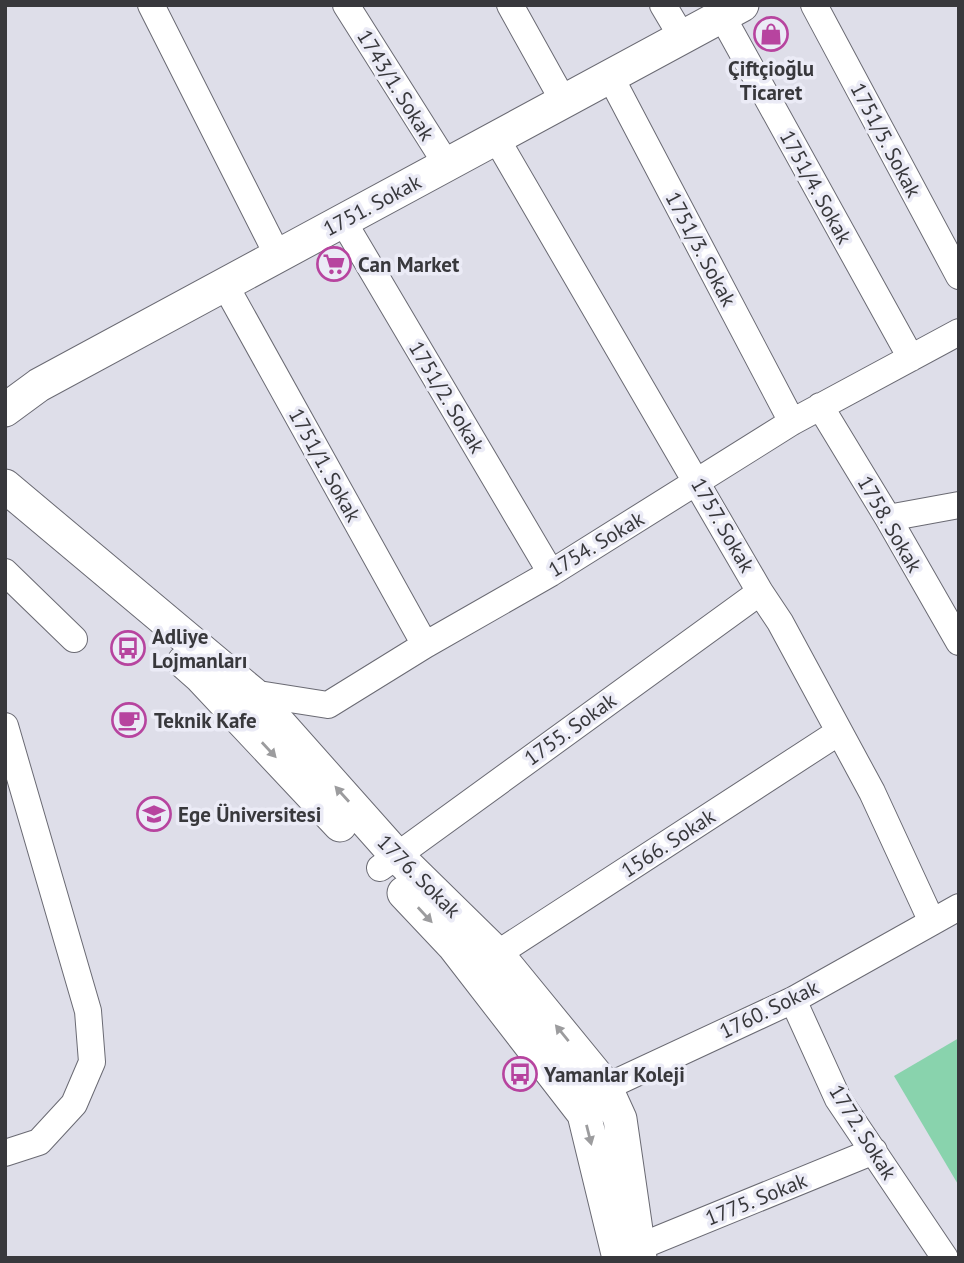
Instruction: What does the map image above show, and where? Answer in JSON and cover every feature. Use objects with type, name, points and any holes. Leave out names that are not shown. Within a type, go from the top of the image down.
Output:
[{"type":"street","points":[[150,5],[278,256]]},
{"type":"street","name":"1743/1. Sokak","points":[[345,5],[447,165]]},
{"type":"street","points":[[510,5],[564,102]]},
{"type":"street","points":[[663,5],[682,37]]},
{"type":"street","name":"1751/5. Sokak","points":[[814,5],[959,276]]},
{"type":"street","name":"1751. Sokak","points":[[5,411],[39,385],[732,11]]},
{"type":"street","name":"1751/4. Sokak","points":[[732,11],[911,358]]},
{"type":"street","name":"1751/3. Sokak","points":[[610,76],[792,422]]},
{"type":"street","name":"1757. Sokak","points":[[496,138],[780,622],[872,792],[932,922]]},
{"type":"street","name":"1751/2. Sokak","points":[[343,221],[551,573]]},
{"type":"street","name":"1751/1. Sokak","points":[[225,285],[425,645]]},
{"type":"street","name":"1754. Sokak","points":[[237,696],[328,705],[425,645],[551,573],[792,422],[959,332]]},
{"type":"street","name":"1758. Sokak","points":[[820,406],[959,642]]},
{"type":"street","name":"1776. Sokak","points":[[5,486],[90,558],[113,599],[201,677],[237,696],[388,861],[584,1114],[633,1254]]},
{"type":"street","points":[[888,518],[959,505]]},
{"type":"street","points":[[5,572],[74,639]]},
{"type":"street","name":"1755. Sokak","points":[[388,861],[760,592]]},
{"type":"street","points":[[5,726],[88,1011],[92,1062],[74,1104],[39,1142],[5,1153]]},
{"type":"street","name":"1566. Sokak","points":[[497,954],[839,732]]},
{"type":"street","name":"1776. Sokak","points":[[388,861],[497,954],[606,1086],[620,1119],[633,1254]]},
{"type":"street","name":"1760. Sokak","points":[[575,1103],[606,1086],[793,1000],[959,907]]},
{"type":"street","name":"1772. Sokak","points":[[793,1000],[838,1099],[943,1257]]},
{"type":"street","name":"1775. Sokak","points":[[633,1254],[874,1151]]},
{"type":"green space","points":[[959,1038],[959,1186],[894,1076]]},
{"type":"place","name":"Çiftçioğlu Ticaret","points":[[771,34]]},
{"type":"place","name":"Can Market","points":[[334,264]]},
{"type":"place","name":"Adliye Lojmanları","points":[[128,648]]},
{"type":"place","name":"Teknik Kafe","points":[[129,720]]},
{"type":"place","name":"Ege Üniversitesi","points":[[154,814]]},
{"type":"place","name":"Yamanlar Koleji","points":[[520,1074]]}]
